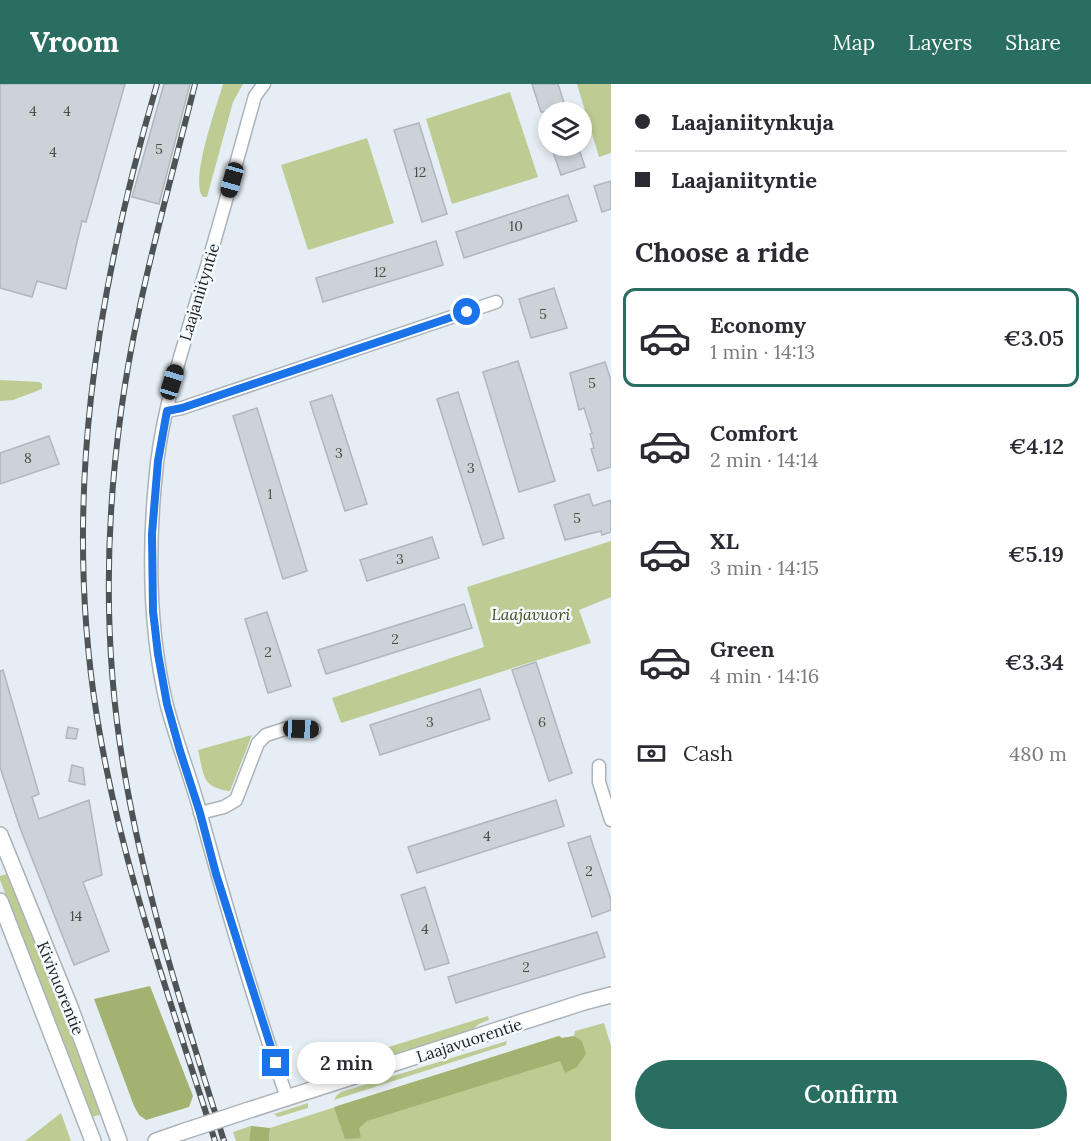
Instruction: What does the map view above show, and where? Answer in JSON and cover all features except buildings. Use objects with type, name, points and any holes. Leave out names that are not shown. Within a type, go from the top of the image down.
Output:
[{"type":"street","name":"Laajaniityntie","points":[[264,84],[255,96],[172,382],[158,461],[152,534],[153,611],[167,704],[216,874],[287,1098]]},
{"type":"street","points":[[167,411],[182,408],[496,302]]},
{"type":"street","points":[[200,813],[224,807],[237,800],[258,743],[266,735],[288,729],[314,729]]},
{"type":"street","points":[[599,766],[599,782],[611,820]]},
{"type":"street","name":"Kivivuorentie","points":[[0,835],[69,1007],[119,1141]]},
{"type":"street","name":"Kivivuorentie","points":[[0,901],[93,1141]]},
{"type":"street","name":"Laajavuorentie","points":[[156,1141],[611,995]]},
{"type":"green space","points":[[223,84],[243,84],[233,102],[207,197],[203,197],[199,176],[210,125]]},
{"type":"green space","points":[[577,84],[611,84],[611,153],[599,157],[592,134],[592,102],[582,102]]},
{"type":"green space","points":[[510,92],[538,177],[452,204],[426,119]]},
{"type":"green space","points":[[367,138],[394,223],[308,250],[281,165]]},
{"type":"green space","points":[[0,380],[40,382],[42,389],[13,400],[0,401]]},
{"type":"green space","name":"Laajavuori","points":[[611,541],[611,597],[579,610],[591,643],[341,723],[332,698],[484,647],[467,587]]},
{"type":"green space","points":[[252,735],[230,791],[214,787],[209,783],[203,773],[198,750]]},
{"type":"green space","points":[[7,874],[102,1114],[92,1117],[0,880],[0,876]]},
{"type":"green space","points":[[150,986],[193,1096],[189,1107],[146,1120],[139,1115],[134,1106],[94,999]]},
{"type":"green space","points":[[488,1016],[489,1020],[472,1030],[315,1079],[313,1071],[315,1070]]},
{"type":"green space","points":[[604,1023],[611,1046],[611,1141],[269,1141],[270,1128],[559,1036],[562,1038],[574,1036],[575,1031]]},
{"type":"green space","points":[[559,1036],[562,1038],[574,1036],[582,1041],[586,1054],[577,1067],[565,1073],[560,1061],[367,1121],[359,1128],[361,1138],[345,1139],[334,1107]]},
{"type":"green space","points":[[507,1041],[506,1045],[334,1100],[341,1092]]},
{"type":"green space","points":[[308,1103],[308,1108],[278,1117],[274,1114]]},
{"type":"green space","points":[[61,1113],[71,1141],[25,1141]]},
{"type":"green space","points":[[251,1126],[249,1141],[236,1141],[233,1132]]},
{"type":"green space","points":[[251,1126],[270,1128],[269,1141],[249,1141]]},
{"type":"railway","points":[[157,84],[135,162],[117,240],[102,319],[91,398],[85,477],[83,556],[87,636],[97,717],[119,825],[164,984],[215,1141]]},
{"type":"railway","points":[[195,84],[154,247],[127,370],[112,500],[110,632],[112,676],[123,764],[142,860],[167,954],[224,1141]]},
{"type":"route","points":[[276,1063],[180,751],[167,704],[158,654],[153,611],[152,534],[158,461],[167,411],[182,408],[467,312]]}]
